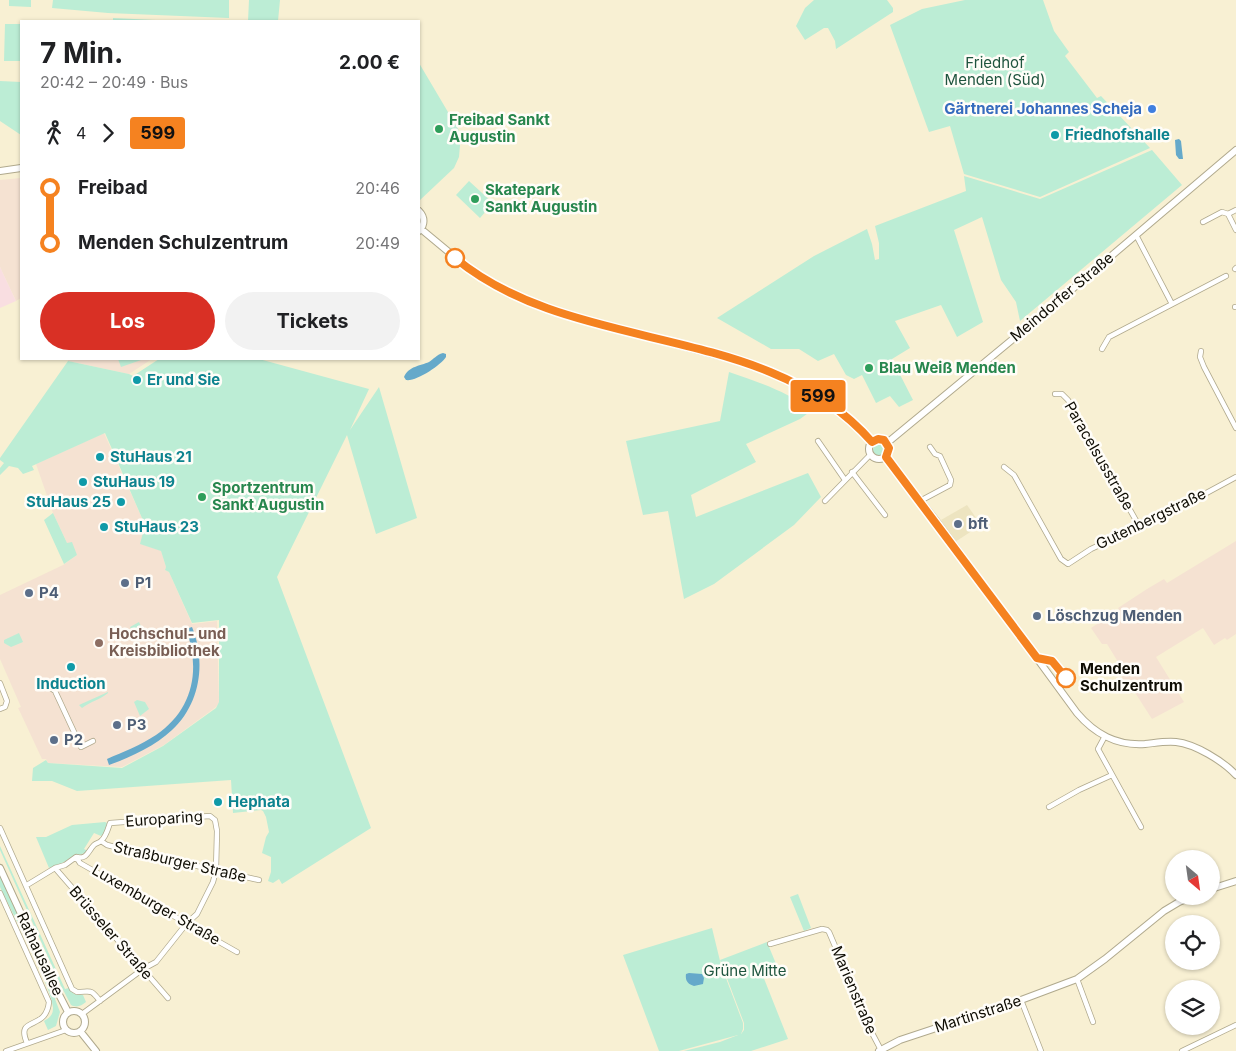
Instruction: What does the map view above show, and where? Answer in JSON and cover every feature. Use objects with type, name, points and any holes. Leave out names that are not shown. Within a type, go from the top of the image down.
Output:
[{"type":"main road","name":"Meindorfer Straße","points":[[887,443],[1236,150]]},
{"type":"main road","points":[[0,171],[20,168]]},
{"type":"main road","points":[[420,213],[424,220],[420,230],[468,268],[496,286],[527,301],[562,314],[731,359],[781,376],[825,401],[856,425],[872,442]]},
{"type":"main road","points":[[881,439],[887,443],[889,451],[886,457],[878,460],[870,455],[868,450],[872,442],[881,439]]},
{"type":"main road","points":[[886,457],[1080,716],[1095,731],[1118,742],[1130,744],[1170,742],[1184,744],[1205,753],[1236,775]]},
{"type":"main road","name":"Rathausallee","points":[[0,868],[50,979],[68,1012]]},
{"type":"main road","points":[[1220,886],[1236,881]]},
{"type":"main road","name":"Martinstraße","points":[[880,1050],[900,1040],[1021,1000],[1077,979],[1105,959],[1150,921],[1174,905]]},
{"type":"main road","points":[[74,1011],[82,1014],[85,1021],[80,1031],[72,1033],[66,1030],[63,1020],[68,1012],[74,1011]]},
{"type":"main road","points":[[80,1031],[96,1051]]},
{"type":"street","points":[[1228,214],[1236,210]]},
{"type":"street","points":[[1203,222],[1222,212],[1228,214],[1236,230]]},
{"type":"street","points":[[1136,235],[1172,304]]},
{"type":"street","points":[[1102,349],[1109,337],[1226,276]]},
{"type":"street","points":[[1201,351],[1200,357],[1204,367],[1236,428]]},
{"type":"street","name":"Paracelsusstraße","points":[[1055,394],[1062,394],[1070,403],[1138,524]]},
{"type":"street","points":[[818,441],[844,480]]},
{"type":"street","points":[[920,501],[950,485],[951,480],[940,456],[935,454],[930,447]]},
{"type":"street","points":[[825,501],[870,455]]},
{"type":"street","name":"Gutenbergstraße","points":[[1004,466],[1014,474],[1061,559],[1068,564],[1090,549],[1129,531],[1138,524],[1198,497],[1236,477]]},
{"type":"street","points":[[852,472],[885,515]]},
{"type":"street","points":[[0,683],[7,702],[5,707],[0,709]]},
{"type":"street","points":[[49,687],[55,691],[80,747],[93,741]]},
{"type":"street","points":[[1105,736],[1098,749],[1141,826]]},
{"type":"street","points":[[1049,807],[1079,790],[1112,775]]},
{"type":"street","name":"Europaring","points":[[27,884],[55,868],[65,865],[76,857],[81,858],[87,855],[95,844],[105,837],[110,823],[210,816],[215,820],[216,870],[213,882],[197,914],[187,923],[156,962],[142,969],[82,1014]]},
{"type":"street","points":[[0,828],[27,884],[72,989],[77,992],[88,990],[94,993],[100,1001]]},
{"type":"street","name":"Straßburger Straße","points":[[101,841],[115,847],[259,880]]},
{"type":"street","name":"Luxemburger Straße","points":[[76,857],[80,863],[238,952]]},
{"type":"street","name":"Brüsseler Straße","points":[[55,868],[168,998]]},
{"type":"street","name":"Rathausallee","points":[[0,893],[49,1002],[48,1010],[42,1019],[25,1027],[23,1030],[27,1043]]},
{"type":"street","name":"Marienstraße","points":[[770,944],[822,929],[830,932],[880,1050]]},
{"type":"street","points":[[1077,979],[1093,1022]]},
{"type":"street","points":[[1021,1000],[1042,1051]]},
{"type":"street","points":[[1182,1051],[1236,1025]]},
{"type":"street","points":[[6,1051],[66,1030]]},
{"type":"shaded area","points":[[20,178],[20,299],[16,301],[0,267],[0,180]]},
{"type":"shaded area","points":[[0,267],[16,301],[0,308]]},
{"type":"shaded area","points":[[68,360],[150,360],[129,374]]},
{"type":"shaded area","points":[[104,433],[145,525],[161,551],[166,567],[165,570],[169,572],[192,624],[217,621],[219,703],[164,745],[122,767],[48,763],[46,759],[42,759],[18,708],[21,707],[0,659],[0,595],[63,565],[77,555],[67,543],[53,513],[36,464]]},
{"type":"shaded area","points":[[967,505],[981,525],[955,542],[941,520]]},
{"type":"shaded area","points":[[1236,541],[1236,634],[1214,645],[1203,628],[1156,657],[1184,702],[1152,719],[1132,688],[1122,679],[1123,670],[1107,644],[1102,644],[1091,628],[1147,589],[1164,579],[1167,583]]},
{"type":"green space","points":[[9,0],[31,0],[31,7],[9,6]]},
{"type":"green space","points":[[53,0],[229,0],[229,18],[108,13],[52,8]]},
{"type":"green space","points":[[249,0],[280,0],[278,20],[248,20]]},
{"type":"green space","points":[[814,0],[887,0],[893,8],[893,12],[836,49],[835,41],[828,28],[824,28],[805,40],[796,26],[805,8]]},
{"type":"green space","name":"Friedhof Menden (Süd)","points":[[965,0],[1043,0],[1054,31],[1069,52],[1065,56],[1097,98],[1101,96],[1150,148],[1040,197],[964,174],[950,126],[929,132],[890,25],[922,9]]},
{"type":"green space","points":[[113,18],[156,20],[113,20]]},
{"type":"green space","points":[[5,24],[20,24],[20,61],[4,61]]},
{"type":"green space","name":"Freibad Sankt Augustin","points":[[420,65],[461,134],[459,157],[454,168],[420,200]]},
{"type":"green space","points":[[0,81],[20,82],[20,134],[0,121]]},
{"type":"green space","points":[[1152,150],[1182,185],[1020,321],[1016,302],[1001,280],[982,217],[954,230],[983,322],[957,337],[941,305],[895,321],[910,348],[892,359],[913,400],[899,407],[890,396],[876,403],[862,375],[854,379],[846,375],[834,354],[818,361],[799,349],[771,349],[717,318],[814,256],[867,229],[875,260],[879,259],[879,243],[875,226],[966,191],[964,176],[1040,199]]},
{"type":"green space","name":"Skatepark Sankt Augustin","points":[[469,181],[493,203],[480,218],[456,195]]},
{"type":"green space","points":[[118,360],[141,360],[121,367]]},
{"type":"green space","points":[[157,360],[263,360],[369,389],[350,430],[379,387],[417,518],[376,534],[347,435],[277,577],[371,828],[282,884],[279,879],[273,883],[268,881],[271,872],[271,857],[262,853],[269,832],[266,817],[261,810],[233,813],[231,780],[77,791],[52,781],[32,781],[33,768],[46,760],[48,763],[122,768],[163,746],[216,708],[219,702],[219,620],[192,623],[169,572],[165,570],[166,567],[161,551],[140,544],[145,525],[105,433],[32,466],[34,470],[23,474],[18,468],[9,466],[0,475],[0,468],[4,463],[0,458],[68,361],[133,376]]},
{"type":"green space","points":[[729,372],[761,383],[792,398],[811,411],[800,419],[746,444],[756,462],[691,495],[696,517],[808,473],[821,497],[794,525],[714,584],[684,599],[668,511],[643,515],[626,441],[720,421]]},
{"type":"green space","points":[[879,444],[885,450],[879,456],[873,450]]},
{"type":"green space","points":[[53,513],[67,543],[72,542],[77,555],[64,564],[44,520]]},
{"type":"green space","points":[[139,622],[144,633],[135,637],[130,627]]},
{"type":"green space","points":[[19,633],[23,642],[11,647],[4,643],[4,640]]},
{"type":"green space","points":[[108,692],[82,708],[79,705]]},
{"type":"green space","points":[[137,700],[145,702],[149,709],[140,716],[134,702]]},
{"type":"green space","points":[[107,823],[104,833],[101,836],[94,833],[84,849],[88,851],[49,868],[36,837],[46,837],[72,825]]},
{"type":"green space","points":[[0,846],[65,989],[69,988],[74,994],[83,995],[86,1002],[81,1005],[71,1005],[61,986],[0,850]]},
{"type":"green space","points":[[0,874],[56,997],[60,1012],[56,1026],[48,1030],[44,1021],[52,1013],[52,1000],[0,887]]},
{"type":"green space","points":[[798,894],[811,928],[804,931],[790,897]]},
{"type":"green space","name":"Grüne Mitte","points":[[712,928],[721,965],[743,1023],[741,1034],[744,1030],[744,1023],[720,960],[767,942],[779,971],[763,976],[788,1039],[751,1051],[684,1051],[720,1042],[738,1035],[679,1051],[659,1051],[623,955]]},
{"type":"water","points":[[1179,139],[1181,141],[1183,159],[1179,159],[1176,155],[1175,140]]},
{"type":"water","points":[[443,353],[446,354],[446,357],[434,368],[422,376],[406,380],[404,377],[406,373]]},
{"type":"water","points":[[192,627],[199,654],[198,681],[195,695],[182,719],[158,741],[134,755],[109,765],[107,759],[138,745],[169,725],[186,701],[193,674],[193,659],[186,629]]},
{"type":"water","points":[[686,974],[702,974],[704,978],[703,984],[694,986],[689,983]]},
{"type":"bus line","name":"599","points":[[455,258],[496,286],[527,301],[562,314],[731,359],[781,376],[817,396],[843,414],[872,442],[878,439],[884,440],[889,448],[886,457],[937,522],[1037,658],[1052,661],[1066,678]]},
{"type":"place","name":"Gärtnerei Johannes Scheja","points":[[1152,109]]},
{"type":"place","name":"Freibad Sankt Augustin","points":[[439,129]]},
{"type":"place","name":"Friedhofshalle","points":[[1055,135]]},
{"type":"place","name":"Skatepark Sankt Augustin","points":[[475,199]]},
{"type":"place","name":"Blau Weiß Menden","points":[[869,368]]},
{"type":"place","name":"Er und Sie","points":[[137,380]]},
{"type":"place","name":"StuHaus 21","points":[[100,457]]},
{"type":"place","name":"StuHaus 19","points":[[83,482]]},
{"type":"place","name":"Sportzentrum Sankt Augustin","points":[[202,497]]},
{"type":"place","name":"StuHaus 25","points":[[121,502]]},
{"type":"place","name":"bft","points":[[958,524]]},
{"type":"place","name":"StuHaus 23","points":[[104,527]]},
{"type":"place","name":"P1","points":[[125,583]]},
{"type":"place","name":"P4","points":[[29,593]]},
{"type":"place","name":"Löschzug Menden","points":[[1037,616]]},
{"type":"place","name":"Hochschul- und Kreisbibliothek","points":[[99,643]]},
{"type":"place","name":"Induction","points":[[71,667]]},
{"type":"place","name":"Menden Schulzentrum","points":[[1066,678]]},
{"type":"place","name":"P3","points":[[117,725]]},
{"type":"place","name":"P2","points":[[54,740]]},
{"type":"place","name":"Hephata","points":[[218,802]]}]
